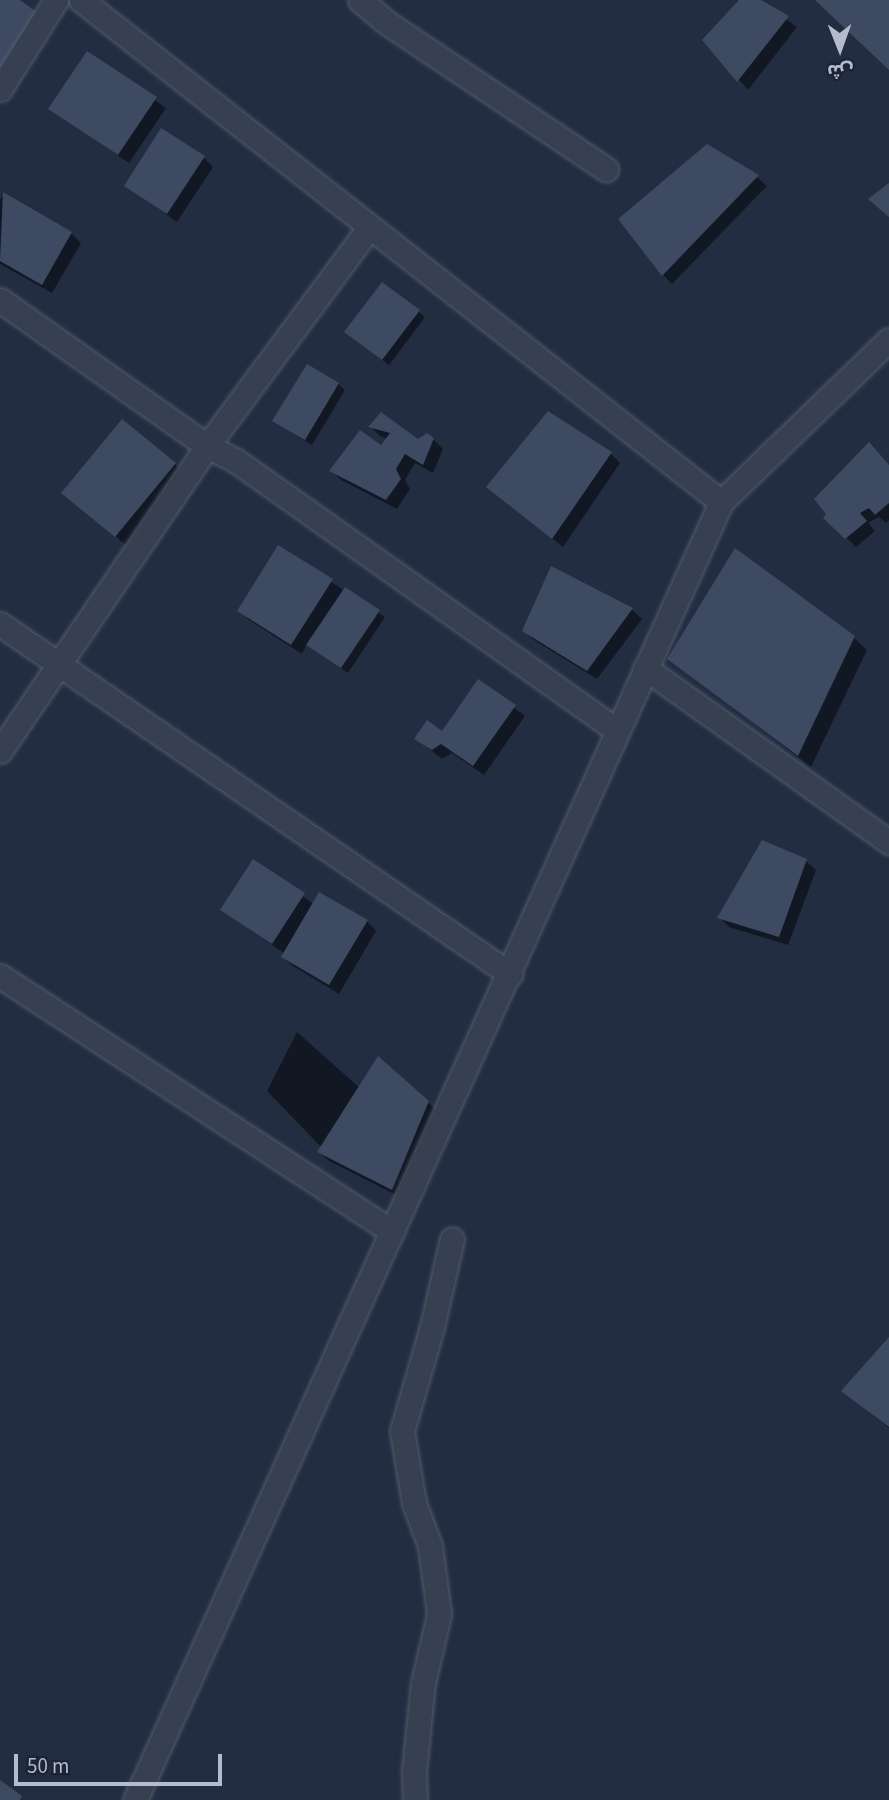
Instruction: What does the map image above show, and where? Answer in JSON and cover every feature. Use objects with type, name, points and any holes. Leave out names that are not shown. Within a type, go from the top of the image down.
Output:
[{"type":"street","points":[[0,89],[55,0]]},
{"type":"street","points":[[80,0],[721,502]]},
{"type":"street","points":[[360,0],[386,22],[606,169]]},
{"type":"street","points":[[0,751],[207,446],[369,228]]},
{"type":"street","points":[[0,300],[207,446],[235,460],[617,730]]},
{"type":"street","points":[[135,1800],[721,502],[880,363],[889,340]]},
{"type":"street","points":[[0,624],[510,974]]},
{"type":"street","points":[[645,668],[889,842]]},
{"type":"street","points":[[0,976],[392,1231]]},
{"type":"street","points":[[415,1800],[414,1771],[423,1683],[439,1614],[430,1546],[414,1503],[401,1431],[432,1327],[452,1239]]},
{"type":"building","points":[[0,0],[20,0],[41,15],[0,72]]},
{"type":"building","points":[[739,0],[761,0],[789,16],[737,82],[702,40]]},
{"type":"building","points":[[815,0],[889,0],[889,70]]},
{"type":"building","points":[[87,51],[157,97],[118,155],[48,109]]},
{"type":"building","points":[[161,128],[205,156],[167,214],[124,186]]},
{"type":"building","points":[[707,144],[759,175],[662,276],[618,219]]},
{"type":"building","points":[[889,183],[889,217],[868,199]]},
{"type":"building","points":[[3,192],[72,232],[42,285],[0,261]]},
{"type":"building","points":[[382,282],[420,310],[382,360],[344,332]]},
{"type":"building","points":[[307,364],[339,383],[305,440],[272,421]]},
{"type":"building","points":[[548,411],[612,452],[552,539],[486,487]]},
{"type":"building","points":[[381,412],[418,439],[427,433],[434,438],[423,465],[405,454],[396,469],[401,479],[386,500],[329,471],[360,430],[381,445],[390,433],[368,427]]},
{"type":"building","points":[[122,419],[176,463],[115,537],[61,493]]},
{"type":"building","points":[[869,442],[889,465],[889,503],[875,515],[869,508],[860,513],[867,521],[845,539],[823,518],[826,514],[814,499]]},
{"type":"building","points":[[278,545],[333,579],[291,645],[237,611]]},
{"type":"building","points":[[735,548],[855,636],[798,756],[667,659]]},
{"type":"building","points":[[551,566],[633,608],[587,671],[522,631]]},
{"type":"building","points":[[345,587],[380,610],[341,668],[306,645]]},
{"type":"building","points":[[478,679],[516,705],[473,766],[441,744],[432,750],[414,739],[427,720],[442,731]]},
{"type":"building","points":[[762,840],[807,859],[779,937],[717,918]]},
{"type":"building","points":[[253,859],[305,893],[272,944],[220,910]]},
{"type":"building","points":[[319,892],[368,920],[329,985],[281,957]]},
{"type":"building","points":[[378,1056],[429,1101],[392,1190],[317,1152]]},
{"type":"building","points":[[889,1337],[889,1427],[841,1391]]},
{"type":"building","points":[[0,1780],[22,1796],[20,1800],[0,1800]]}]
